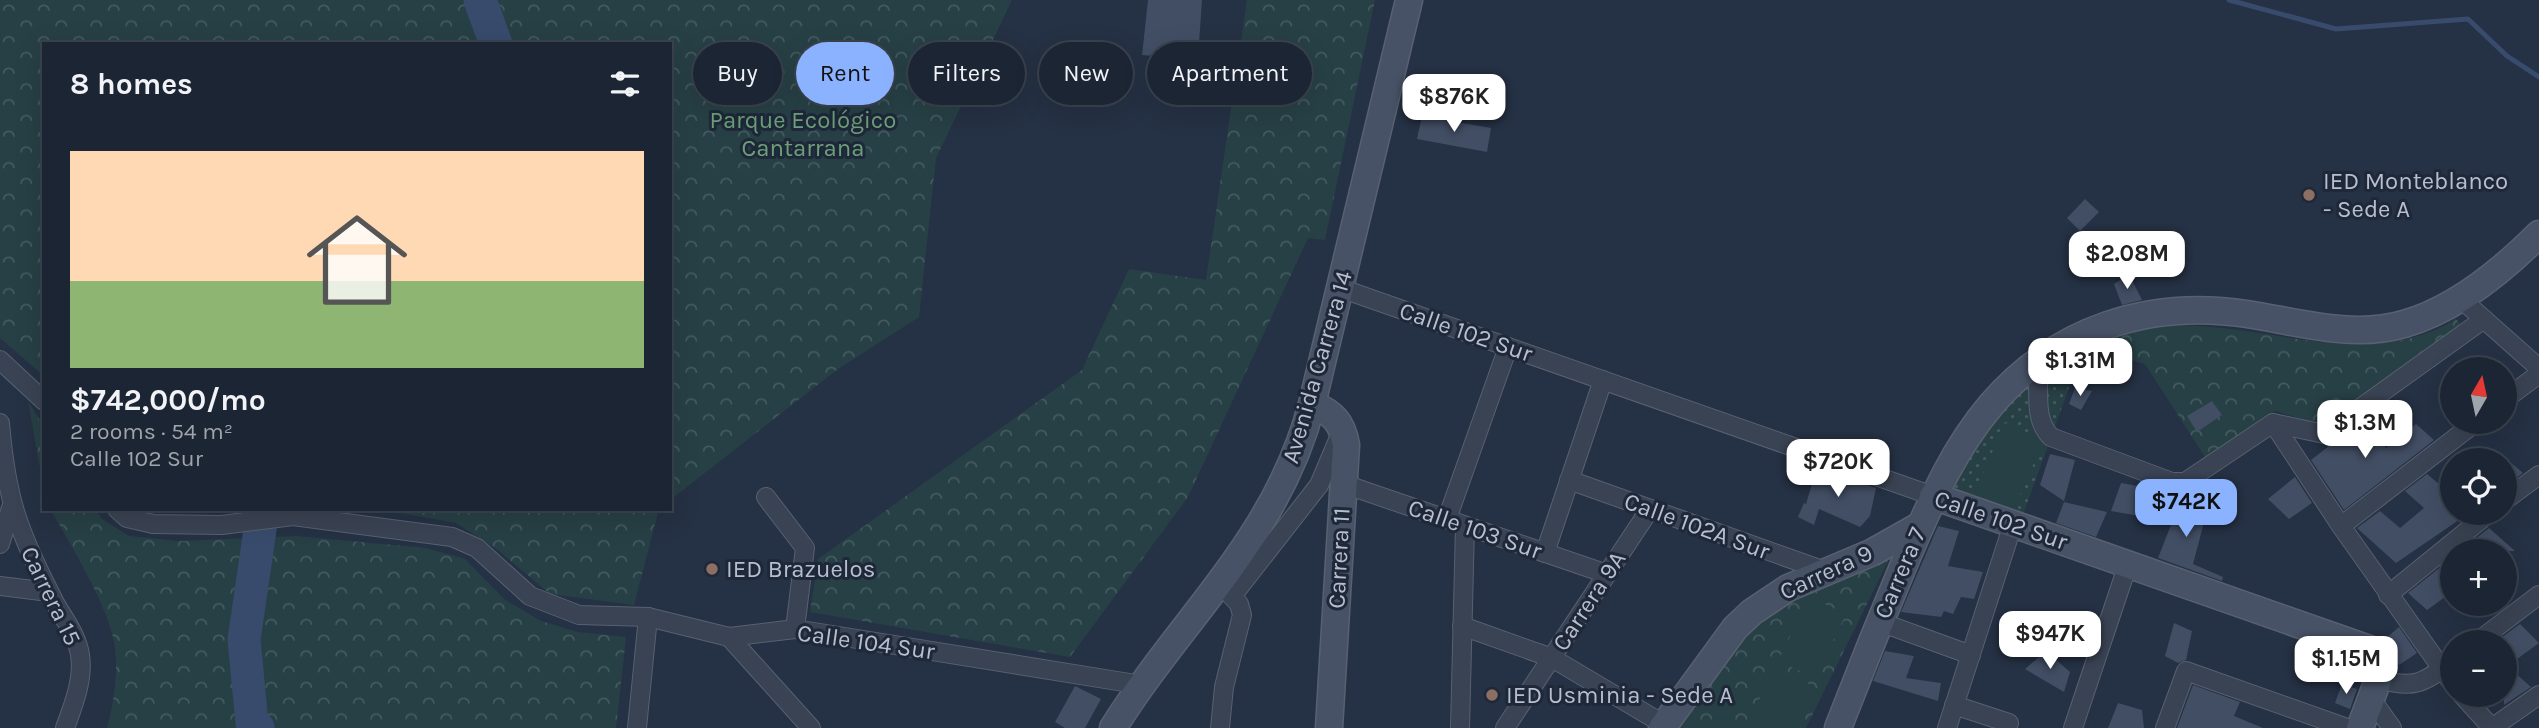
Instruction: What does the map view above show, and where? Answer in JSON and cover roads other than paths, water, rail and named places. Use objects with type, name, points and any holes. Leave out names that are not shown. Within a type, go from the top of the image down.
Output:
[{"type":"street","name":"Avenida Carrera 14","points":[[1113,728],[1142,685],[1226,590],[1278,492],[1299,445],[1312,404],[1409,0]]},
{"type":"street","name":"Carrera 7","points":[[1838,728],[1933,496],[1971,430],[2009,386],[2036,362],[2068,341],[2113,320],[2177,311],[2244,314],[2347,330],[2404,324],[2433,313],[2460,298],[2539,234]]},
{"type":"street","name":"Calle 102 Sur","points":[[1340,288],[2368,647],[2378,679]]},
{"type":"street","points":[[2460,298],[2539,368]]},
{"type":"street","points":[[2036,362],[2039,414],[2044,429],[2051,437],[2172,482],[2185,482],[2212,467],[2273,423],[2324,434],[2484,319]]},
{"type":"street","points":[[1447,519],[1508,347]]},
{"type":"street","points":[[0,360],[42,399]]},
{"type":"street","points":[[2517,390],[2539,373]]},
{"type":"street","points":[[1545,553],[1603,380]]},
{"type":"street","points":[[1220,728],[1224,687],[1242,615],[1226,590],[1319,485],[1343,428],[1327,410],[1312,404]]},
{"type":"street","name":"Carrera 15","points":[[0,423],[5,483],[11,508],[49,592],[73,633],[80,655],[79,683],[65,728]]},
{"type":"street","points":[[2273,423],[2388,595],[2440,662]]},
{"type":"street","name":"Carrera 11","points":[[1329,728],[1346,445],[1343,428]]},
{"type":"street","points":[[2341,526],[2460,434]]},
{"type":"street","points":[[2517,491],[2539,475]]},
{"type":"street","name":"Calle 102A Sur","points":[[1569,480],[1825,572]]},
{"type":"street","name":"Calle 103 Sur","points":[[1344,484],[1607,574]]},
{"type":"street","points":[[766,497],[805,548],[795,629]]},
{"type":"street","points":[[0,544],[11,508]]},
{"type":"street","name":"Carrera 9A","points":[[1505,728],[1650,509]]},
{"type":"street","name":"Calle 104 Sur","points":[[120,511],[127,517],[153,524],[222,525],[293,516],[452,537],[477,548],[530,596],[579,615],[648,617],[729,637],[795,629],[1142,685]]},
{"type":"street","points":[[1947,728],[2013,524]]},
{"type":"street","name":"Carrera 9","points":[[1664,726],[1743,620],[1788,588],[1872,552],[1921,525]]},
{"type":"street","points":[[2388,595],[2474,525]]},
{"type":"street","points":[[1460,728],[1465,526]]},
{"type":"street","points":[[2073,728],[2128,564]]},
{"type":"street","points":[[0,586],[49,592]]},
{"type":"street","points":[[2493,630],[2539,595]]},
{"type":"street","points":[[637,728],[648,617]]},
{"type":"street","points":[[1880,622],[1971,655]]},
{"type":"street","points":[[1462,626],[1552,658],[1664,726]]},
{"type":"street","points":[[729,637],[811,728]]},
{"type":"street","points":[[2165,728],[2186,671],[2347,728]]},
{"type":"street","points":[[2378,679],[2407,686],[2417,685],[2440,675]]},
{"type":"street","points":[[2360,728],[2378,679]]},
{"type":"street","points":[[2378,679],[2392,728]]},
{"type":"street","points":[[2473,707],[2492,728],[2539,695]]},
{"type":"street","points":[[1954,705],[2009,723]]},
{"type":"waterway","points":[[480,0],[495,42]]},
{"type":"waterway","points":[[2229,0],[2336,29],[2468,19],[2507,56],[2539,77]]},
{"type":"waterway","points":[[258,728],[252,723],[244,640],[263,511]]},
{"type":"place","name":"IED Monteblanco - Sede A","points":[[2309,195]]},
{"type":"place","name":"IED Brazuelos","points":[[712,569]]},
{"type":"place","name":"IED Usminia - Sede A","points":[[1492,695]]},
{"type":"park label","name":"Parque Ecológico Cantarrana","points":[[803,134]]}]
